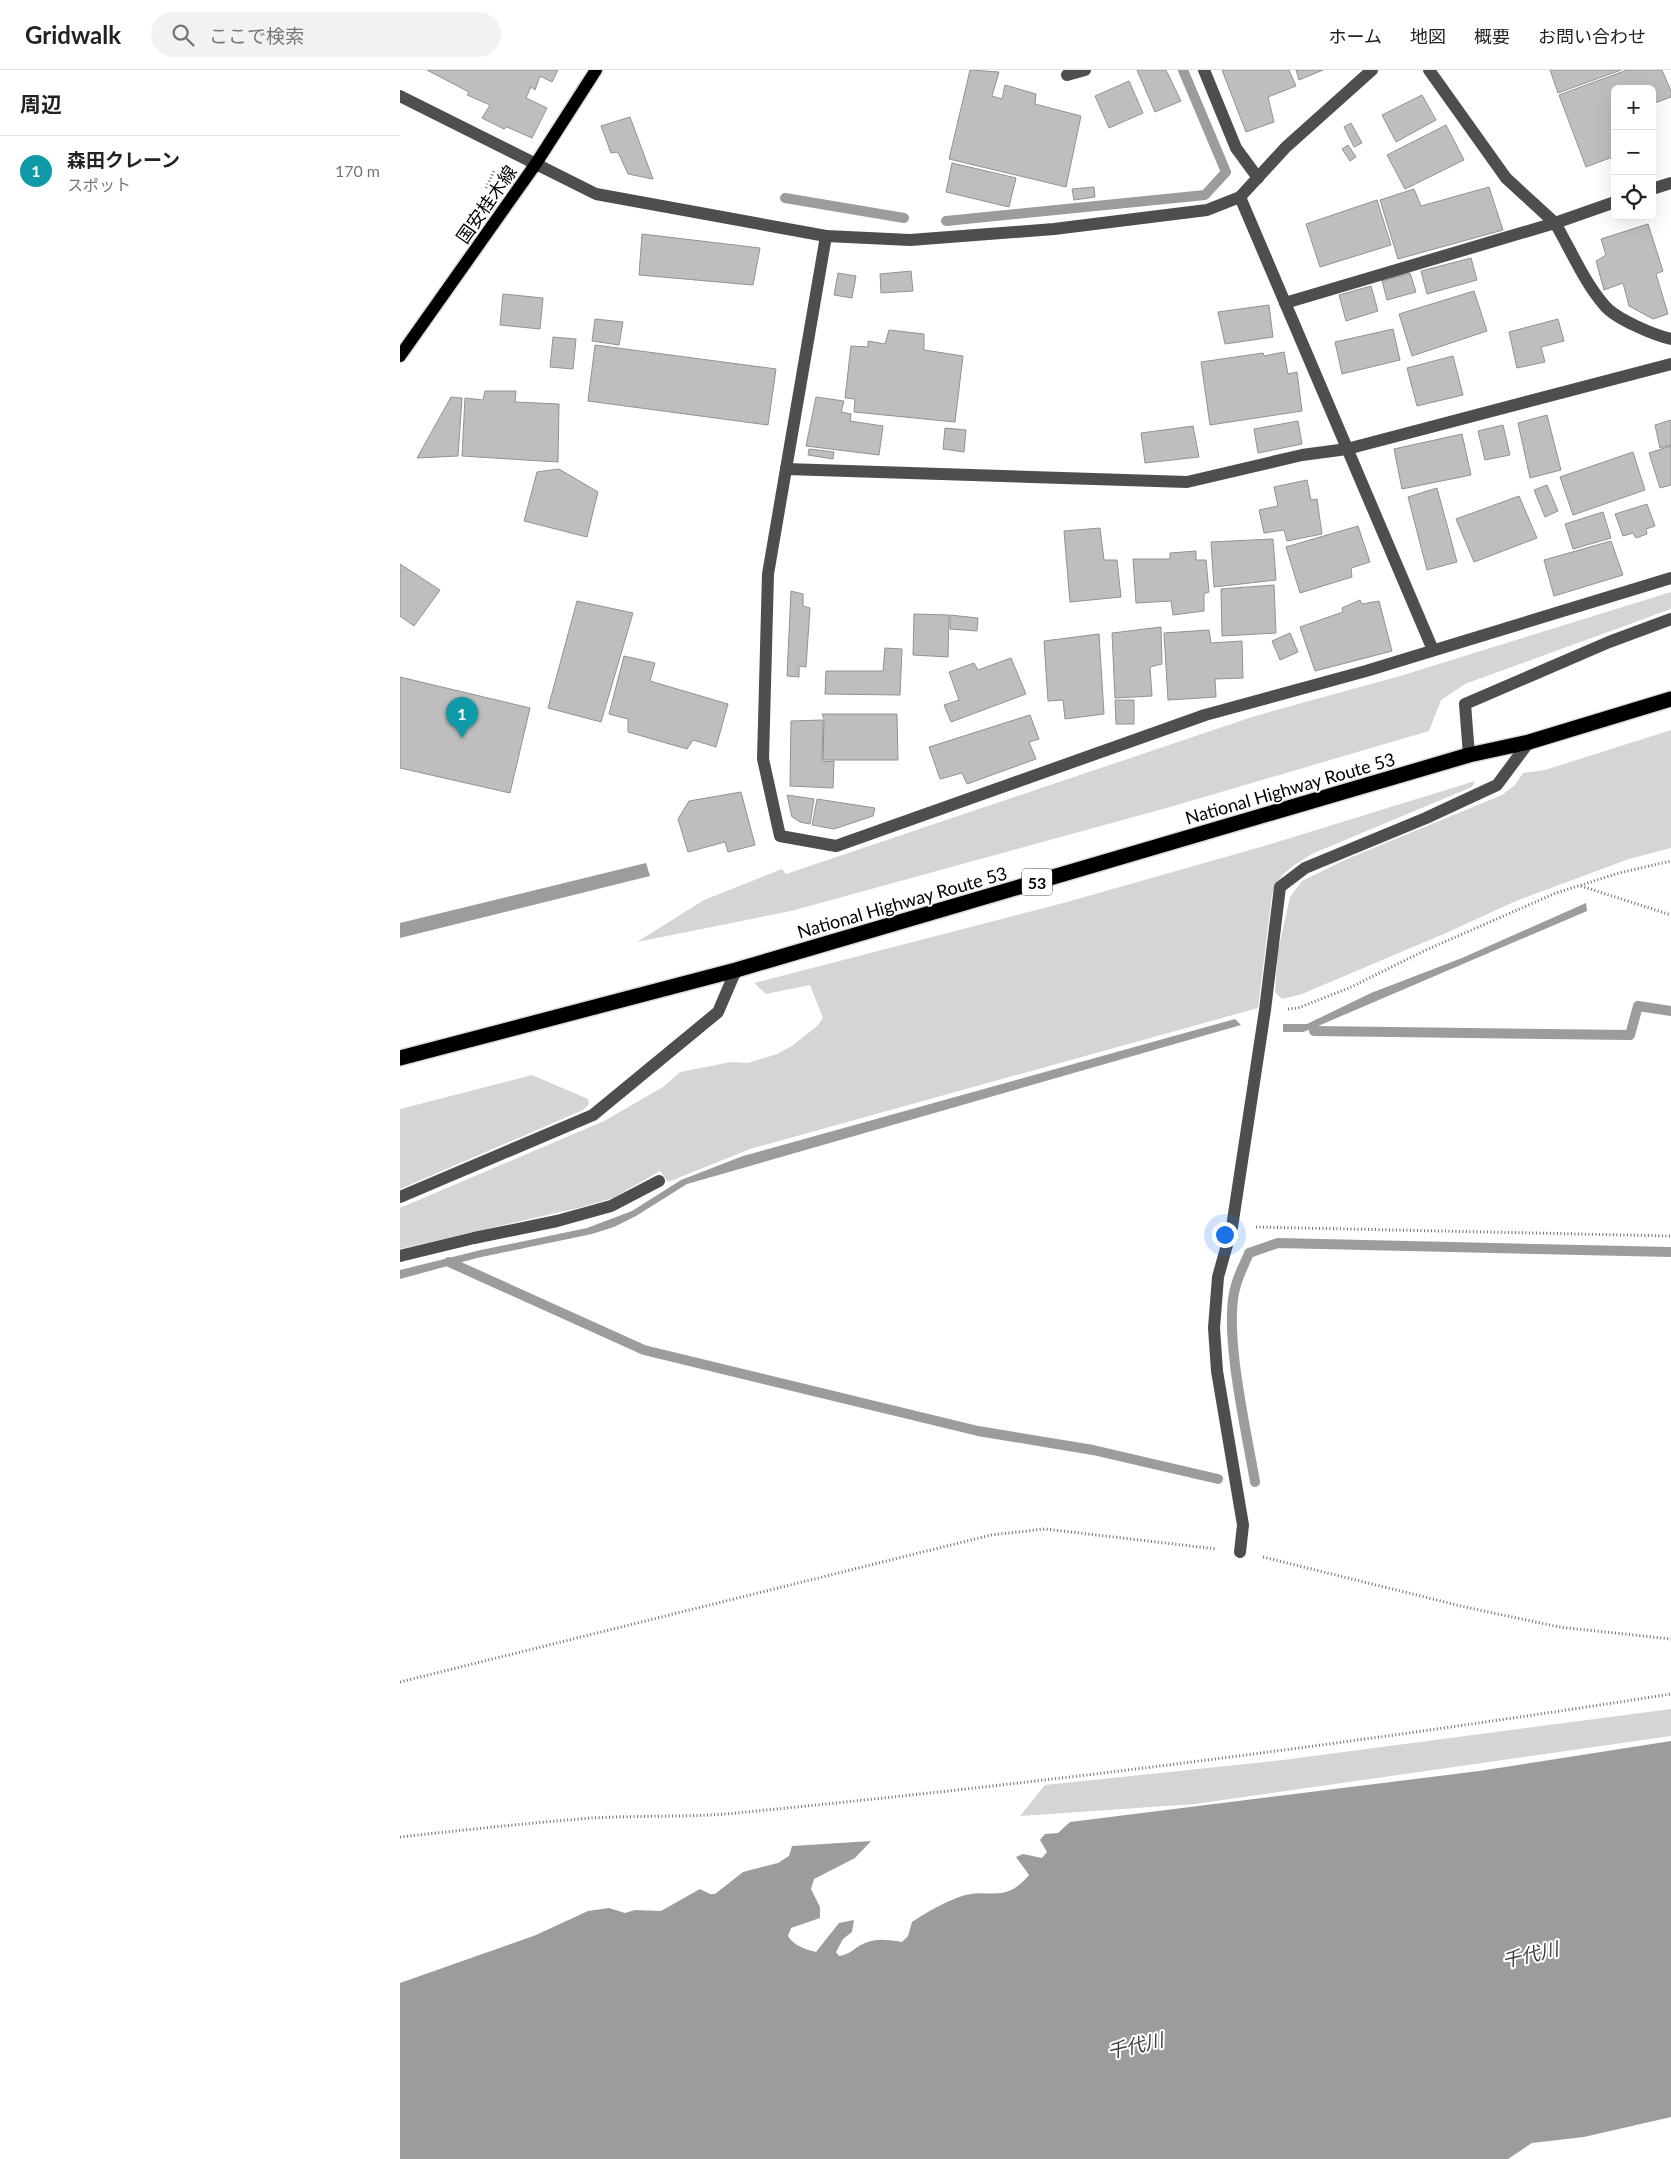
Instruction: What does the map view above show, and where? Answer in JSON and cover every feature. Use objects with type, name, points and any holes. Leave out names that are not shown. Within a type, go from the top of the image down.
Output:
[{"type":"highway","name":"National Highway Route 53","points":[[400,1058],[736,970],[1469,756],[1529,742],[1671,699]]},
{"type":"main road","name":"国安桂木線","points":[[400,356],[535,164],[596,70]]},
{"type":"street","points":[[1067,76],[1085,70]]},
{"type":"street","points":[[1204,70],[1236,148],[1258,178]]},
{"type":"street","points":[[400,96],[596,194],[826,236],[910,240],[1054,229],[1207,210],[1240,197],[1286,147],[1372,70]]},
{"type":"street","points":[[1428,70],[1506,178],[1555,222],[1584,278],[1606,308],[1630,322],[1671,339]]},
{"type":"street","points":[[1656,188],[1671,183]]},
{"type":"street","points":[[1240,197],[1434,650]]},
{"type":"street","points":[[1285,303],[1611,203]]},
{"type":"street","points":[[826,236],[768,574],[763,759],[780,836],[836,846],[1205,715],[1434,650],[1671,578]]},
{"type":"street","points":[[786,470],[1187,482],[1302,456],[1347,449],[1671,364]]},
{"type":"street","points":[[1469,756],[1465,704],[1609,642],[1671,619]]},
{"type":"street","points":[[1240,1552],[1243,1525],[1217,1371],[1214,1328],[1218,1278],[1232,1227],[1265,1010],[1280,888],[1305,868],[1426,818],[1497,785],[1529,742]]},
{"type":"street","points":[[400,1197],[593,1115],[718,1012],[736,970]]},
{"type":"street","points":[[400,1256],[557,1221],[611,1206],[659,1180]]},
{"type":"path","points":[[1265,1010],[1298,1008],[1349,988],[1426,950],[1556,893],[1671,860]]},
{"type":"path","points":[[1580,885],[1671,915]]},
{"type":"path","points":[[1232,1227],[1671,1236]]},
{"type":"path","points":[[400,1682],[991,1535],[1045,1529],[1240,1552],[1465,1607],[1559,1627],[1671,1639]]},
{"type":"path","points":[[400,1837],[593,1818],[741,1813],[906,1796],[1240,1756],[1495,1722],[1671,1694]]},
{"type":"shaded area","points":[[1671,592],[1671,609],[1465,684],[1441,700],[1429,731],[1170,807],[791,911],[637,942],[704,900],[782,869],[786,874],[1255,716],[1400,676]]},
{"type":"shaded area","points":[[1671,730],[1671,848],[1629,859],[1516,901],[1302,994],[1282,999],[1275,992],[1278,951],[1290,897],[1302,881],[1347,859],[1502,795],[1515,785],[1523,773],[1545,770]]},
{"type":"shaded area","points":[[1475,781],[1472,787],[1314,853],[1294,865],[1283,875],[1272,895],[1258,1008],[750,1149],[668,1182],[660,1171],[613,1198],[582,1207],[400,1249],[400,1208],[604,1121],[663,1087],[680,1072],[731,1062],[748,1063],[777,1054],[792,1046],[817,1026],[823,1018],[810,985],[766,994],[754,983],[1067,902],[1264,846]]},
{"type":"shaded area","points":[[532,1075],[588,1099],[589,1104],[583,1110],[400,1189],[400,1109]]},
{"type":"shaded area","points":[[1671,1709],[1671,1736],[1195,1804],[1020,1816],[1045,1785],[1283,1760]]},
{"type":"water","points":[[646,863],[650,876],[400,938],[400,923]]},
{"type":"water","points":[[1586,903],[1587,911],[1311,1029],[1303,1032],[1283,1032],[1283,1024],[1307,1024],[1371,993],[1462,958]]},
{"type":"water","points":[[1235,1019],[1241,1025],[687,1184],[636,1216],[614,1227],[592,1234],[477,1258],[400,1279],[400,1270],[481,1250],[587,1228],[632,1211],[681,1180],[743,1156]]},
{"type":"water","name":"千代川","points":[[1671,1741],[1671,2117],[1584,2137],[1532,2143],[1508,2159],[400,2159],[400,1983],[536,1935],[588,1911],[609,1908],[625,1913],[635,1910],[661,1911],[700,1889],[710,1894],[715,1894],[743,1872],[778,1863],[789,1856],[792,1846],[871,1841],[855,1858],[814,1879],[811,1889],[820,1907],[820,1918],[791,1928],[788,1936],[797,1945],[816,1952],[839,1923],[854,1920],[852,1932],[843,1939],[836,1952],[839,1956],[874,1940],[902,1942],[908,1936],[912,1922],[935,1908],[959,1897],[979,1893],[1004,1893],[1011,1890],[1029,1875],[1016,1857],[1023,1854],[1042,1858],[1047,1852],[1040,1840],[1045,1834],[1058,1833],[1070,1822],[1479,1771]]},
{"type":"building","points":[[427,70],[558,70],[552,82],[540,76],[535,90],[531,87],[526,98],[547,108],[532,138],[507,127],[504,129],[482,118],[490,105],[467,95],[469,92]]},
{"type":"building","points":[[970,70],[999,72],[992,96],[1002,99],[1005,85],[1036,94],[1035,104],[1081,116],[1066,187],[949,159]]},
{"type":"building","points":[[1137,70],[1166,70],[1181,101],[1155,112]]},
{"type":"building","points":[[1222,70],[1289,70],[1296,86],[1268,97],[1274,122],[1246,132]]},
{"type":"building","points":[[1296,70],[1323,70],[1299,80]]},
{"type":"building","points":[[1550,70],[1621,70],[1558,93]]},
{"type":"building","points":[[1627,70],[1662,70],[1671,91],[1671,97],[1656,103],[1656,85],[1611,85],[1611,158],[1586,167],[1559,95]]},
{"type":"building","points":[[1129,81],[1143,113],[1109,128],[1095,96]]},
{"type":"building","points":[[1422,95],[1436,120],[1396,142],[1382,115]]},
{"type":"building","points":[[630,117],[653,179],[628,174],[618,152],[611,153],[601,126]]},
{"type":"building","points":[[1351,123],[1362,143],[1354,147],[1344,127]]},
{"type":"building","points":[[1446,125],[1464,160],[1405,189],[1387,155]]},
{"type":"building","points":[[1348,145],[1356,157],[1350,161],[1342,149]]},
{"type":"building","points":[[952,163],[1016,178],[1009,207],[946,192]]},
{"type":"building","points":[[1094,187],[1095,197],[1074,200],[1072,189]]},
{"type":"building","points":[[1489,187],[1503,230],[1398,259],[1380,200],[1414,189],[1421,206]]},
{"type":"building","points":[[1377,200],[1391,245],[1320,267],[1306,224]]},
{"type":"building","points":[[1648,224],[1663,271],[1656,274],[1668,314],[1653,319],[1629,306],[1623,283],[1604,290],[1596,261],[1606,255],[1601,239]]},
{"type":"building","points":[[642,234],[760,248],[753,285],[639,275]]},
{"type":"building","points":[[1471,258],[1477,280],[1427,294],[1421,271]]},
{"type":"building","points":[[911,271],[913,291],[881,293],[880,274]]},
{"type":"building","points":[[838,273],[856,276],[852,298],[834,295]]},
{"type":"building","points":[[1410,273],[1416,292],[1387,300],[1382,281]]},
{"type":"building","points":[[1371,286],[1378,311],[1346,321],[1339,295]]},
{"type":"building","points":[[1474,291],[1487,331],[1412,356],[1399,314]]},
{"type":"building","points":[[503,294],[543,298],[540,329],[500,325]]},
{"type":"building","points":[[1269,305],[1273,337],[1225,344],[1218,312]]},
{"type":"building","points":[[595,319],[623,322],[619,345],[592,341]]},
{"type":"building","points":[[1558,319],[1564,341],[1541,347],[1545,362],[1517,368],[1509,332]]},
{"type":"building","points":[[1393,329],[1400,360],[1342,374],[1335,342]]},
{"type":"building","points":[[889,330],[924,334],[924,350],[963,356],[955,422],[854,412],[855,399],[845,398],[851,346],[868,347],[868,341],[885,344]]},
{"type":"building","points":[[553,337],[576,339],[573,369],[550,367]]},
{"type":"building","points":[[595,345],[776,369],[768,425],[588,401]]},
{"type":"building","points":[[1284,352],[1288,374],[1297,372],[1302,411],[1210,425],[1201,362],[1263,353],[1264,356]]},
{"type":"building","points":[[1453,356],[1463,395],[1417,406],[1407,368]]},
{"type":"building","points":[[485,391],[516,391],[515,402],[559,404],[558,462],[462,456],[465,398],[483,400]]},
{"type":"building","points":[[451,397],[462,398],[458,456],[417,458]]},
{"type":"building","points":[[816,397],[844,401],[841,412],[851,414],[850,421],[883,426],[879,455],[806,446]]},
{"type":"building","points":[[1547,415],[1561,470],[1530,478],[1518,423]]},
{"type":"building","points":[[1671,420],[1671,445],[1660,448],[1655,425]]},
{"type":"building","points":[[1298,421],[1302,444],[1258,453],[1254,429]]},
{"type":"building","points":[[1503,425],[1510,455],[1485,460],[1478,431]]},
{"type":"building","points":[[1193,426],[1199,457],[1145,463],[1141,433]]},
{"type":"building","points":[[945,428],[966,430],[964,452],[943,449]]},
{"type":"building","points":[[1462,434],[1471,475],[1402,489],[1394,449]]},
{"type":"building","points":[[1671,446],[1671,485],[1660,488],[1649,453]]},
{"type":"building","points":[[809,449],[834,452],[833,459],[808,455]]},
{"type":"building","points":[[1633,452],[1645,490],[1573,515],[1560,477]]},
{"type":"building","points":[[559,469],[598,492],[587,537],[524,521],[537,472]]},
{"type":"building","points":[[1307,480],[1311,500],[1317,499],[1322,534],[1287,541],[1284,530],[1264,533],[1259,510],[1278,506],[1274,487]]},
{"type":"building","points":[[1547,485],[1558,511],[1545,517],[1534,490]]},
{"type":"building","points":[[1437,488],[1457,562],[1427,570],[1408,497]]},
{"type":"building","points":[[1519,496],[1537,538],[1474,562],[1456,519]]},
{"type":"building","points":[[1647,504],[1655,526],[1646,529],[1647,534],[1636,538],[1633,533],[1623,536],[1615,514]]},
{"type":"building","points":[[1603,512],[1611,538],[1573,549],[1565,524]]},
{"type":"building","points":[[1358,526],[1370,562],[1351,568],[1352,577],[1300,593],[1286,547]]},
{"type":"building","points":[[1100,528],[1104,560],[1117,560],[1121,597],[1070,602],[1064,531]]},
{"type":"building","points":[[1273,539],[1276,580],[1214,587],[1211,542]]},
{"type":"building","points":[[1611,541],[1623,575],[1554,596],[1544,560]]},
{"type":"building","points":[[1196,551],[1196,560],[1206,560],[1209,592],[1204,594],[1204,611],[1173,615],[1171,601],[1136,603],[1133,559],[1170,559],[1170,553]]},
{"type":"building","points":[[400,564],[440,590],[414,626],[400,616]]},
{"type":"building","points":[[1274,585],[1276,633],[1222,636],[1221,589]]},
{"type":"building","points":[[791,591],[803,594],[803,606],[810,608],[806,667],[799,666],[799,677],[787,676]]},
{"type":"building","points":[[1360,600],[1362,604],[1379,601],[1392,651],[1315,671],[1300,627],[1343,612],[1342,608]]},
{"type":"building","points":[[577,601],[633,613],[601,722],[548,708]]},
{"type":"building","points":[[914,614],[949,615],[948,657],[913,655]]},
{"type":"building","points":[[950,615],[978,618],[977,631],[950,629]]},
{"type":"building","points":[[1161,627],[1162,664],[1150,667],[1152,696],[1115,698],[1112,633]]},
{"type":"building","points":[[1209,630],[1211,643],[1242,641],[1243,678],[1215,679],[1216,697],[1168,700],[1164,633]]},
{"type":"building","points":[[1290,633],[1298,652],[1280,660],[1272,641]]},
{"type":"building","points":[[1099,634],[1104,714],[1065,719],[1063,700],[1048,701],[1044,641]]},
{"type":"building","points":[[885,648],[902,649],[900,695],[825,694],[826,671],[883,671]]},
{"type":"building","points":[[624,656],[655,663],[650,681],[728,704],[716,747],[693,740],[687,749],[628,732],[628,719],[609,714]]},
{"type":"building","points":[[1011,658],[1026,694],[951,722],[944,705],[959,700],[949,672],[974,663],[978,670]]},
{"type":"building","points":[[400,677],[530,708],[510,793],[400,768]]},
{"type":"building","points":[[1115,700],[1134,700],[1134,724],[1116,724]]},
{"type":"building","points":[[822,714],[897,714],[898,760],[823,760],[824,719]]},
{"type":"building","points":[[1030,715],[1039,739],[1029,742],[1036,759],[967,784],[962,773],[940,779],[929,747]]},
{"type":"building","points":[[823,720],[822,762],[834,761],[833,788],[790,786],[791,721]]},
{"type":"building","points":[[741,792],[755,845],[728,852],[725,842],[688,852],[678,819],[689,801]]},
{"type":"building","points":[[787,795],[814,799],[810,824],[800,822],[792,817]]},
{"type":"building","points":[[817,799],[875,808],[873,816],[834,829],[812,825]]},
{"type":"waterway","points":[[946,221],[1205,195],[1226,172],[1183,70]]},
{"type":"waterway","points":[[785,198],[904,218]]},
{"type":"waterway","points":[[1314,1031],[1630,1035],[1638,1006],[1671,1011]]},
{"type":"waterway","points":[[1255,1482],[1237,1382],[1232,1327],[1232,1304],[1236,1285],[1249,1253],[1278,1243],[1671,1252]]},
{"type":"waterway","points":[[449,1262],[644,1350],[978,1431],[1093,1450],[1218,1479]]},
{"type":"place","name":"森田クレーン","points":[[462,738]]}]
